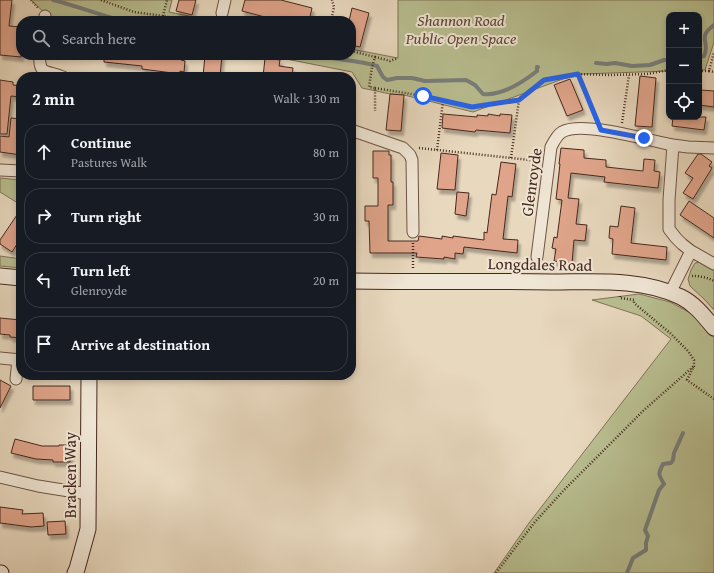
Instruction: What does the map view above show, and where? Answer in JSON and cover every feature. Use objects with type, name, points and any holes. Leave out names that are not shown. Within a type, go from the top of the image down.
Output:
[{"type":"street","points":[[222,13],[225,0]]},
{"type":"street","points":[[40,60],[41,68],[47,72]]},
{"type":"street","name":"Glenroyde","points":[[537,257],[551,146],[562,132],[575,128],[586,128],[644,138],[673,145],[714,148]]},
{"type":"street","points":[[356,132],[403,148],[407,151],[412,160],[413,232]]},
{"type":"street","points":[[673,145],[669,200],[669,229],[679,242],[714,264]]},
{"type":"street","points":[[0,170],[16,171]]},
{"type":"street","points":[[670,293],[692,251]]},
{"type":"street","points":[[0,276],[16,278]]},
{"type":"street","name":"Longdales Road","points":[[356,282],[497,281],[629,283],[651,287],[681,297],[701,312],[714,328]]},
{"type":"street","points":[[0,358],[16,360]]},
{"type":"street","name":"Bracken Way","points":[[75,573],[88,529],[89,380]]},
{"type":"street","points":[[0,477],[38,486],[88,494]]},
{"type":"path","points":[[101,0],[134,12],[163,16],[167,0]]},
{"type":"path","points":[[332,0],[334,7],[332,16]]},
{"type":"path","points":[[356,52],[390,61],[398,58]]},
{"type":"path","points":[[710,71],[714,52]]},
{"type":"path","points":[[375,57],[372,67],[370,87],[423,96],[472,107],[519,100],[544,80],[578,74],[629,75],[666,71]]},
{"type":"path","points":[[702,71],[714,72]]},
{"type":"path","points":[[578,74],[601,130]]},
{"type":"path","points":[[620,134],[629,75]]},
{"type":"path","points":[[375,88],[375,110]]},
{"type":"path","points":[[437,150],[443,100]]},
{"type":"path","points":[[511,158],[519,100]]},
{"type":"path","points":[[407,151],[417,147],[549,162]]},
{"type":"path","points":[[413,232],[413,268]]},
{"type":"path","points":[[679,276],[699,276],[714,281]]},
{"type":"path","points":[[620,283],[620,298],[634,300],[634,303],[670,333],[688,351],[694,360],[694,366],[687,380],[714,399]]},
{"type":"path","points":[[496,573],[534,523],[564,490],[644,410],[694,366]]},
{"type":"green space","points":[[31,0],[172,0],[169,12],[189,16],[48,16]]},
{"type":"green space","name":"Shannon Road Public Open Space","points":[[398,0],[714,0],[714,42],[705,70],[702,70],[702,12],[666,12],[666,71],[583,74],[563,79],[473,112],[404,95],[390,94],[362,88],[356,78],[356,72],[291,60],[356,60],[356,50],[398,58]]},
{"type":"green space","points":[[0,178],[16,180],[16,202],[0,192]]},
{"type":"green space","points":[[0,256],[16,258],[16,268],[0,266]]},
{"type":"green space","points":[[700,262],[714,270],[714,310],[690,286],[688,279],[691,270],[695,263]]},
{"type":"green space","points":[[639,294],[670,302],[698,317],[714,338],[714,573],[494,573],[529,523],[671,339],[641,316],[592,300]]},
{"type":"building","points":[[0,0],[12,0],[9,26],[16,27],[16,57],[0,55]]},
{"type":"building","points":[[179,0],[196,0],[192,15],[176,11]]},
{"type":"building","points":[[245,0],[281,0],[312,8],[310,16],[261,16],[242,11]]},
{"type":"building","points":[[352,8],[369,13],[360,47],[356,46],[356,16],[350,16]]},
{"type":"building","points":[[104,60],[185,61],[184,72],[165,72],[142,69],[142,66],[104,62]]},
{"type":"building","points":[[205,60],[222,60],[220,72],[203,72]]},
{"type":"building","points":[[265,60],[280,60],[279,66],[293,68],[293,72],[264,72]]},
{"type":"building","points":[[640,76],[656,78],[652,127],[635,126]]},
{"type":"building","points":[[570,79],[583,110],[567,116],[554,85]]},
{"type":"building","points":[[0,80],[13,82],[13,85],[16,85],[16,96],[11,96],[7,134],[0,134]]},
{"type":"building","points":[[702,90],[714,91],[714,107],[702,105]]},
{"type":"building","points":[[390,94],[404,95],[401,131],[386,130]]},
{"type":"building","points":[[443,114],[477,117],[477,115],[488,116],[488,114],[500,116],[500,114],[512,115],[510,133],[476,130],[475,132],[442,128]]},
{"type":"building","points":[[702,117],[706,117],[704,130],[672,126],[673,120],[702,120]]},
{"type":"building","points":[[11,118],[16,118],[16,154],[0,152],[0,136],[9,137]]},
{"type":"building","points":[[561,148],[584,150],[584,158],[606,160],[606,167],[643,171],[644,159],[655,160],[654,171],[660,172],[658,188],[604,182],[605,177],[571,173],[568,198],[579,199],[576,224],[587,225],[585,241],[574,240],[572,263],[554,261],[556,249],[552,248],[554,237],[557,238],[562,200],[556,199]]},
{"type":"building","points":[[373,151],[389,151],[389,155],[391,155],[393,205],[388,205],[388,241],[418,241],[419,236],[442,239],[442,236],[453,238],[453,236],[484,240],[484,232],[487,233],[492,194],[496,195],[501,162],[516,164],[512,197],[508,196],[503,239],[518,240],[517,253],[464,247],[463,254],[455,253],[455,259],[444,257],[444,259],[416,257],[417,253],[370,253],[369,221],[365,221],[365,206],[378,206],[378,178],[373,178]]},
{"type":"building","points":[[441,153],[458,155],[455,190],[437,189]]},
{"type":"building","points":[[698,154],[701,154],[712,162],[709,166],[712,168],[693,199],[683,193],[693,178],[685,173]]},
{"type":"building","points":[[457,192],[469,193],[466,216],[455,214]]},
{"type":"building","points":[[689,201],[714,218],[714,238],[680,215]]},
{"type":"building","points":[[621,206],[635,208],[631,243],[667,247],[666,260],[612,254],[613,239],[609,238],[610,226],[618,227]]},
{"type":"building","points":[[16,216],[16,246],[12,252],[0,244],[0,240]]},
{"type":"building","points":[[0,318],[16,320],[16,338],[0,334]]},
{"type":"building","points":[[0,380],[11,386],[0,408]]},
{"type":"building","points":[[33,386],[70,386],[70,400],[33,400]]},
{"type":"building","points":[[15,439],[42,446],[70,445],[70,462],[53,462],[53,460],[36,459],[11,453]]},
{"type":"building","points":[[0,507],[23,510],[22,514],[43,513],[44,526],[31,527],[0,523]]},
{"type":"building","points":[[65,521],[66,534],[48,535],[47,522]]},
{"type":"waterway","points":[[53,0],[106,16]]},
{"type":"waterway","points":[[702,56],[704,56],[706,51],[706,33],[714,25]]},
{"type":"waterway","points":[[346,60],[377,66],[383,77],[387,80],[397,78],[412,78],[425,81],[466,80],[475,85],[483,94],[505,91],[525,80],[537,71],[538,67]]},
{"type":"waterway","points":[[596,63],[615,63],[632,66],[650,65],[666,60]]},
{"type":"waterway","points":[[627,573],[633,558],[646,550],[648,536],[645,530],[659,490],[664,484],[659,474],[660,470],[663,464],[671,463],[673,460],[674,453],[683,433]]},
{"type":"route","points":[[423,96],[472,107],[519,100],[544,80],[578,74],[601,130],[644,138]]}]
